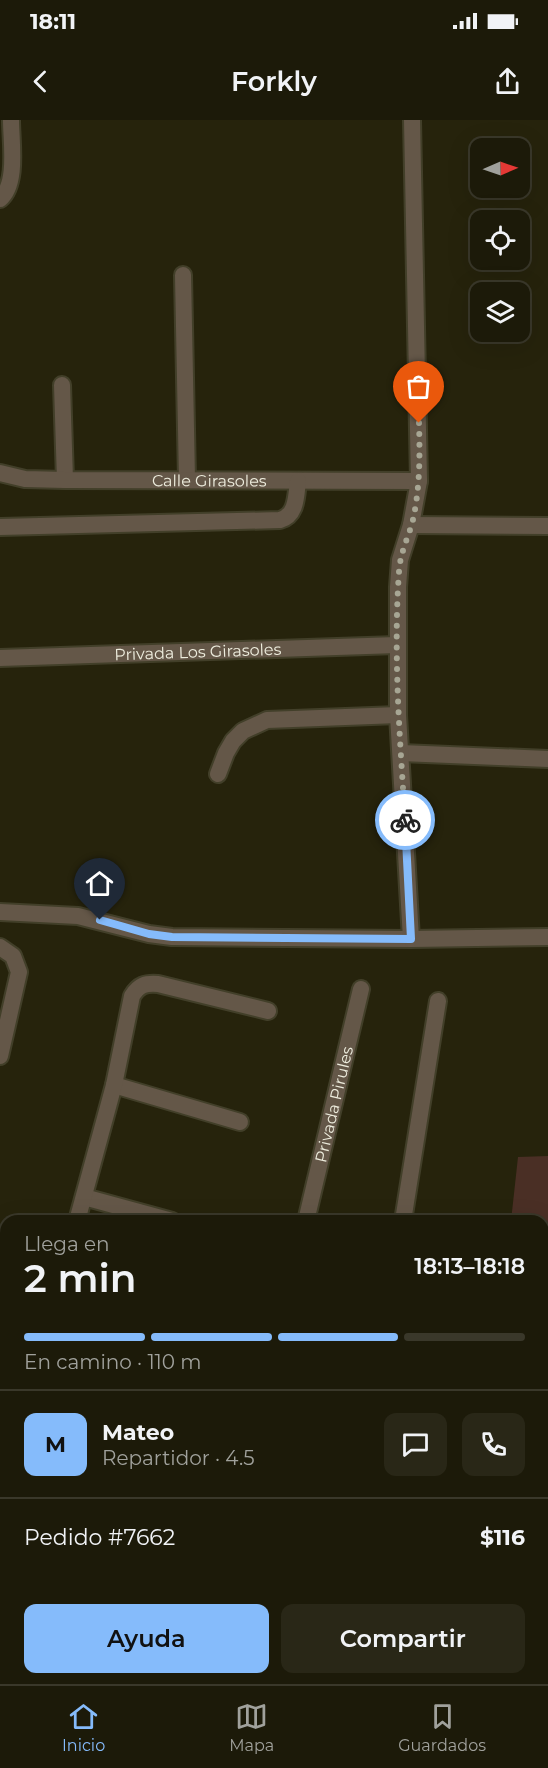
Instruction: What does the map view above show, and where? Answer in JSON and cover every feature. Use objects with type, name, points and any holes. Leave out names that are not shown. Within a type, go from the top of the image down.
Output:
[{"type":"street","points":[[4,193],[11,177],[11,120]]},
{"type":"street","points":[[411,939],[398,715],[397,645],[400,560],[411,525],[419,481],[412,120]]},
{"type":"street","points":[[183,274],[187,480]]},
{"type":"street","points":[[62,385],[64,480]]},
{"type":"street","name":"Calle Girasoles","points":[[0,473],[26,479],[64,480],[419,481]]},
{"type":"street","points":[[0,527],[280,520],[290,516],[293,510],[298,481]]},
{"type":"street","points":[[411,525],[548,526]]},
{"type":"street","name":"Privada Los Girasoles","points":[[0,658],[397,645]]},
{"type":"street","points":[[218,774],[233,741],[243,731],[267,720],[398,715]]},
{"type":"street","points":[[401,753],[548,759]]},
{"type":"street","points":[[0,912],[78,916],[149,934],[172,937],[411,939],[548,937]]},
{"type":"street","points":[[0,947],[13,956],[19,972],[0,1056]]},
{"type":"street","points":[[79,1215],[114,1085],[132,996],[142,985],[158,984],[268,1011]]},
{"type":"street","name":"Privada Pirules","points":[[307,1215],[361,989]]},
{"type":"street","points":[[404,1215],[438,1001]]},
{"type":"street","points":[[114,1085],[240,1122]]},
{"type":"street","points":[[84,1197],[150,1215]]},
{"type":"shaded area","points":[[548,1156],[548,1215],[512,1215],[518,1157]]},
{"type":"way so far","points":[[405,820],[398,715],[398,587],[400,560],[411,525],[419,481],[419,423]]},
{"type":"route","points":[[100,920],[126,929],[172,937],[411,939],[405,820]]}]
